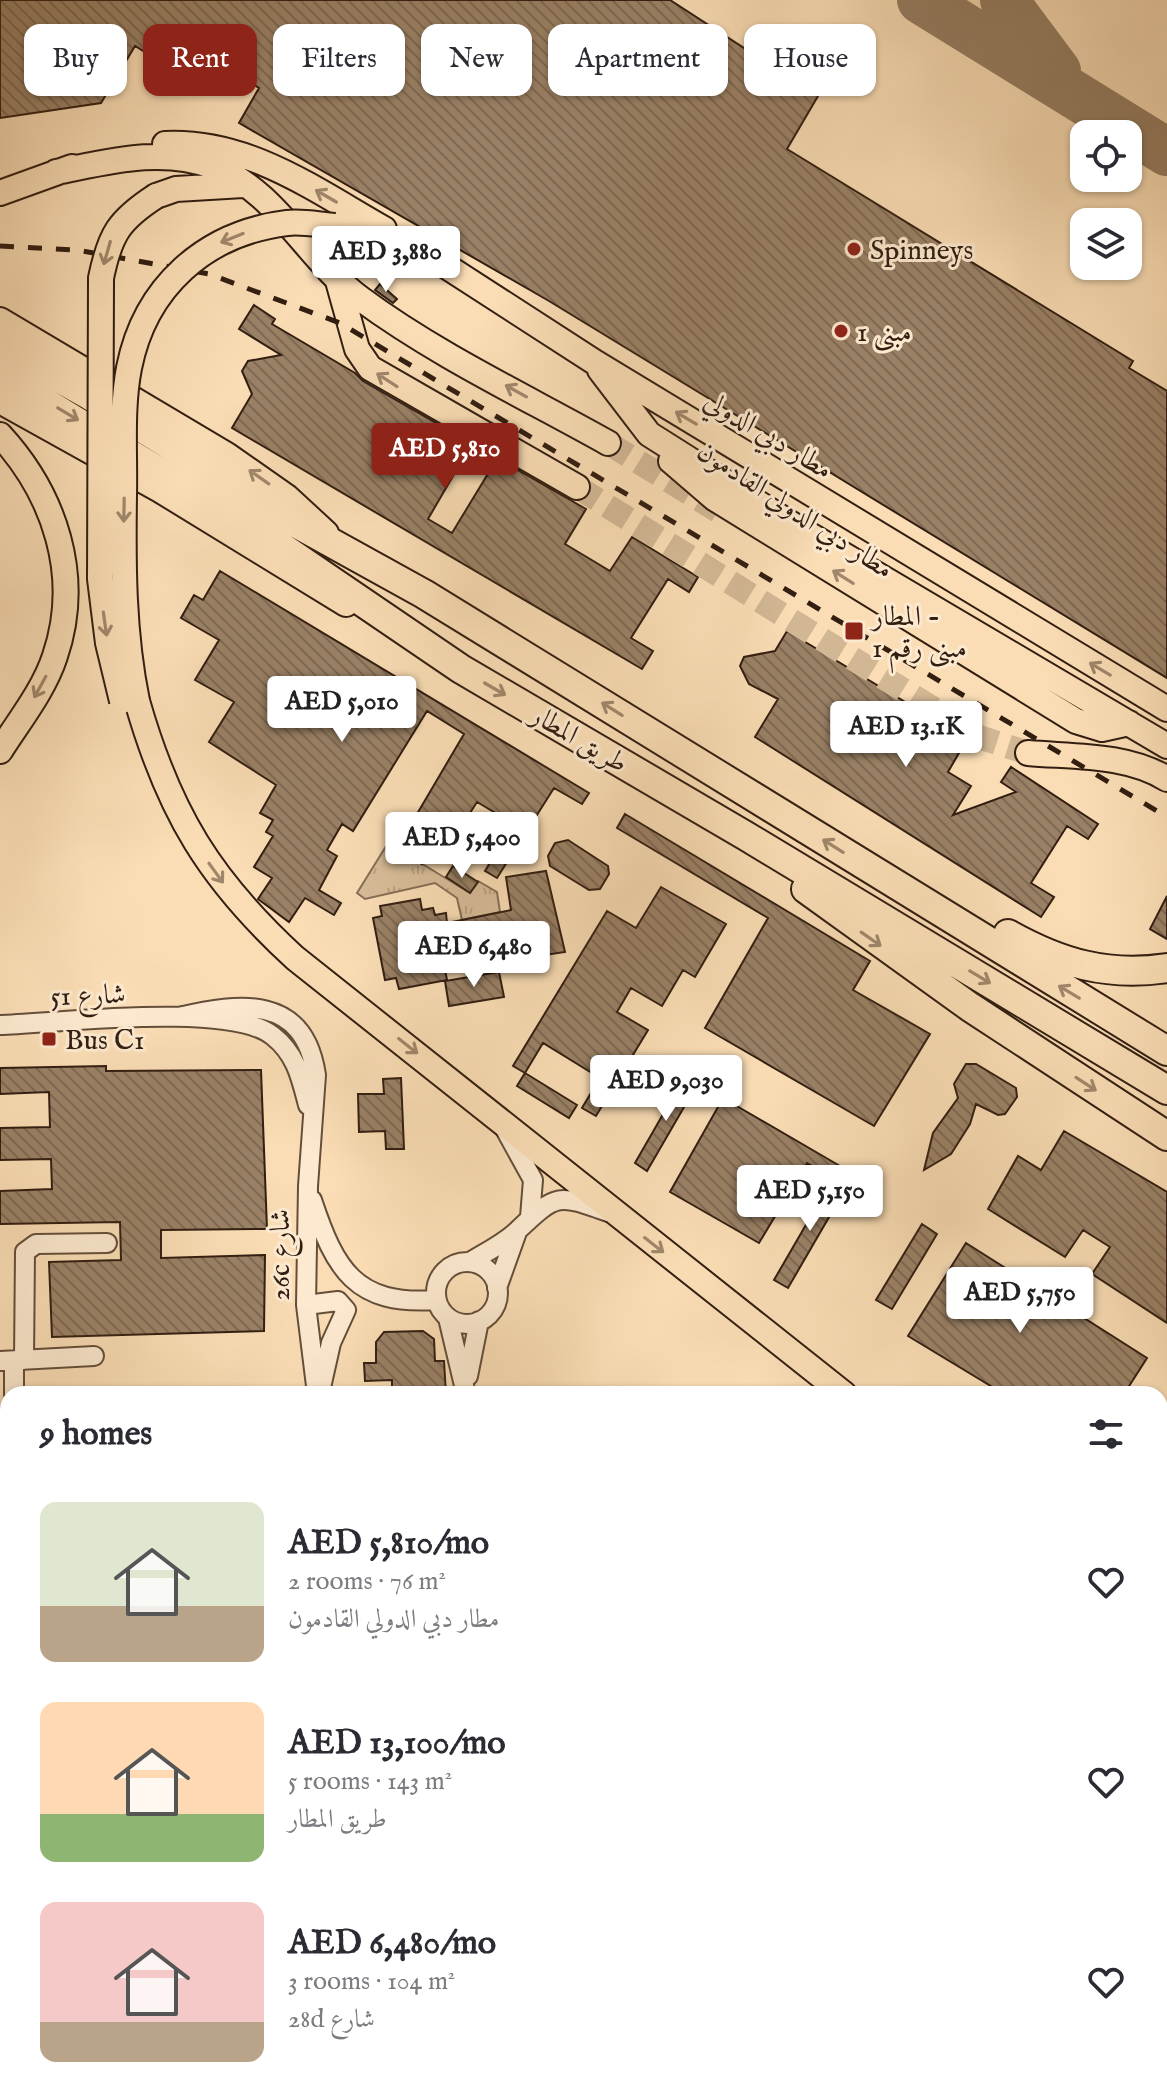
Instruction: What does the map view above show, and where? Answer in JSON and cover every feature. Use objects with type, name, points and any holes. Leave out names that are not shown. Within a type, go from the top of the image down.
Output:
[{"type":"highway","name":"طريق المطار","points":[[0,345],[437,602],[898,889],[1165,1049]]},
{"type":"highway","name":"طريق المطار","points":[[0,375],[254,529],[405,633],[1167,1090]]},
{"type":"highway","points":[[746,836],[850,924],[1167,1136]]},
{"type":"highway","points":[[898,889],[942,900],[1029,946],[1087,969],[1118,972],[1167,968]]},
{"type":"main road","points":[[0,193],[56,172],[151,145],[215,146],[275,167],[418,248]]},
{"type":"main road","points":[[56,172],[128,158],[185,158],[215,167],[279,214],[338,281],[413,334],[608,443]]},
{"type":"main road","points":[[243,185],[176,189],[156,196],[119,223],[107,249],[101,278],[100,579],[108,643],[130,703],[185,828],[217,876],[254,920],[295,958],[834,1386]]},
{"type":"main road","name":"مطار دبي الدولي","points":[[130,703],[123,560],[125,402],[137,337],[153,301],[177,272],[209,247],[254,229],[290,222],[335,226],[418,248],[596,363],[1167,709]]},
{"type":"main road","points":[[338,281],[357,349],[370,368],[577,487]]},
{"type":"main road","points":[[0,320],[258,475],[314,520],[339,546]]},
{"type":"main road","name":"مطار دبي الدولي القادمون","points":[[596,363],[674,465],[714,498],[1088,726],[1115,729],[1129,723]]},
{"type":"main road","points":[[0,401],[160,490],[302,580],[405,633]]},
{"type":"main road","name":"مطار دبي الدولي القادمون","points":[[649,434],[788,522],[994,642]]},
{"type":"main road","points":[[0,435],[26,464],[45,497],[58,532],[66,599],[55,657],[43,684],[0,751]]},
{"type":"main road","points":[[994,642],[1056,642]]},
{"type":"main road","points":[[994,642],[1167,746]]},
{"type":"main road","points":[[1043,711],[1159,774]]},
{"type":"main road","points":[[1028,753],[1125,762],[1159,774]]},
{"type":"street","name":"شارع 51","points":[[0,1025],[179,1017],[241,1021],[271,1034],[293,1057],[311,1116]]},
{"type":"street","name":"26c شارع","points":[[311,1116],[306,1305],[317,1386]]},
{"type":"street","points":[[502,1123],[533,1180],[534,1199],[530,1217]]},
{"type":"street","points":[[308,1186],[327,1243],[342,1270],[354,1281],[395,1301],[436,1300]]},
{"type":"street","points":[[465,1386],[448,1318],[436,1300],[438,1281],[443,1272],[451,1266],[470,1262],[517,1232],[549,1202],[569,1199],[617,1216]]},
{"type":"street","points":[[467,1386],[479,1321],[495,1306],[497,1288],[517,1232]]},
{"type":"street","points":[[14,1386],[13,1360],[25,1252],[36,1244],[107,1243]]},
{"type":"street","points":[[470,1262],[491,1273],[497,1288]]},
{"type":"street","points":[[306,1305],[330,1299],[338,1301],[346,1310],[331,1343],[320,1386]]},
{"type":"street","points":[[448,1318],[460,1323],[479,1321]]},
{"type":"street","points":[[13,1360],[94,1356]]},
{"type":"green space","points":[[388,843],[470,893],[478,881],[497,892],[500,912],[462,920],[457,898],[435,883],[365,899],[357,893]]},
{"type":"building","name":"مبنى 1","points":[[0,0],[670,0],[707,24],[548,24],[548,96],[728,96],[728,38],[744,48],[744,96],[818,96],[787,149],[1133,361],[1129,368],[1167,391],[1167,678],[549,301],[239,123],[259,88],[257,24],[143,24],[143,51],[135,46],[127,59],[127,24],[24,24],[24,96],[105,96],[101,103],[0,118]]},
{"type":"building","points":[[380,284],[397,299],[393,303],[375,290]]},
{"type":"building","points":[[254,305],[275,319],[272,324],[355,373],[363,381],[586,509],[565,544],[610,571],[632,537],[698,577],[689,592],[668,579],[631,638],[653,651],[642,669],[232,428],[252,394],[242,371],[248,361],[281,355],[239,329]],"holes":[[[464,457],[489,472],[452,533],[428,519]]]},
{"type":"building","points":[[220,571],[589,793],[582,804],[554,788],[497,878],[485,871],[514,824],[477,802],[452,841],[441,834],[422,864],[397,848],[464,734],[427,711],[353,831],[342,824],[327,850],[337,856],[319,890],[341,903],[334,915],[305,898],[289,922],[258,899],[272,878],[254,867],[273,836],[266,832],[273,820],[260,813],[276,785],[209,742],[234,702],[195,680],[219,640],[181,618],[194,595],[203,600]]},
{"type":"building","points":[[787,631],[967,739],[948,772],[971,786],[953,815],[1016,792],[1001,782],[1011,767],[1098,824],[1088,839],[1067,826],[1031,883],[1054,897],[1041,917],[755,737],[778,699],[749,684],[740,666],[744,657],[775,651]]},
{"type":"building","points":[[625,814],[870,961],[853,990],[930,1034],[874,1126],[705,1028],[768,918],[617,828]]},
{"type":"building","points":[[568,840],[608,866],[609,874],[600,889],[589,890],[550,866],[548,856],[555,843]]},
{"type":"building","points":[[453,866],[478,882],[470,893],[446,877]]},
{"type":"building","points":[[546,871],[565,952],[518,959],[515,933],[451,946],[452,952],[442,953],[447,980],[399,989],[396,978],[385,980],[373,918],[382,916],[380,906],[420,899],[422,910],[433,908],[435,915],[446,913],[447,923],[511,910],[506,877]]},
{"type":"building","points":[[661,887],[726,924],[695,977],[683,970],[662,1006],[631,988],[617,1012],[648,1030],[596,1116],[582,1108],[600,1078],[543,1043],[525,1073],[513,1066],[607,911],[636,928]]},
{"type":"building","points":[[1167,896],[1167,939],[1150,929]]},
{"type":"building","points":[[499,972],[504,997],[449,1006],[445,981]]},
{"type":"building","points":[[966,1064],[976,1064],[1016,1088],[1017,1097],[1005,1114],[998,1115],[976,1104],[970,1124],[951,1154],[924,1170],[933,1133],[958,1098],[954,1084]]},
{"type":"building","points":[[106,1066],[106,1071],[261,1070],[267,1229],[161,1230],[161,1258],[265,1255],[264,1331],[52,1337],[49,1262],[121,1260],[120,1222],[0,1224],[0,1191],[52,1189],[51,1159],[0,1160],[0,1128],[50,1127],[49,1092],[0,1094],[0,1068]]},
{"type":"building","points":[[525,1073],[577,1105],[569,1118],[517,1086]]},
{"type":"building","points":[[685,1076],[698,1083],[647,1171],[635,1163]]},
{"type":"building","points":[[401,1078],[404,1149],[386,1149],[385,1131],[359,1132],[358,1094],[384,1094],[383,1079]]},
{"type":"building","points":[[723,1098],[840,1166],[833,1178],[807,1163],[759,1243],[670,1192]]},
{"type":"building","points":[[1064,1131],[1167,1192],[1167,1323],[1092,1274],[1110,1247],[1083,1230],[1065,1257],[988,1209],[1018,1156],[1041,1170]]},
{"type":"building","points":[[833,1178],[847,1186],[788,1288],[774,1280]]},
{"type":"building","points":[[922,1224],[937,1234],[892,1309],[876,1300]]},
{"type":"building","points":[[966,1243],[1147,1358],[1129,1386],[991,1386],[908,1336]]},
{"type":"building","points":[[423,1331],[434,1339],[435,1361],[444,1361],[446,1386],[392,1386],[392,1380],[365,1381],[364,1363],[376,1363],[376,1342],[384,1332]]},
{"type":"taxiway","points":[[921,0],[1167,152]]},
{"type":"taxiway","points":[[1004,0],[1057,71]]},
{"type":"tunnel","points":[[608,443],[718,511]]},
{"type":"tunnel","points":[[577,487],[979,737],[1028,753]]},
{"type":"railway","points":[[0,246],[77,250],[209,274],[340,323],[1167,817]]},
{"type":"place","name":"Spinneys","points":[[854,249]]},
{"type":"place","name":"مبنى 1","points":[[841,331]]},
{"type":"place","name":"المطار - مبنى رقم 1","points":[[854,631]]},
{"type":"place","name":"Bus C1","points":[[49,1039]]}]
